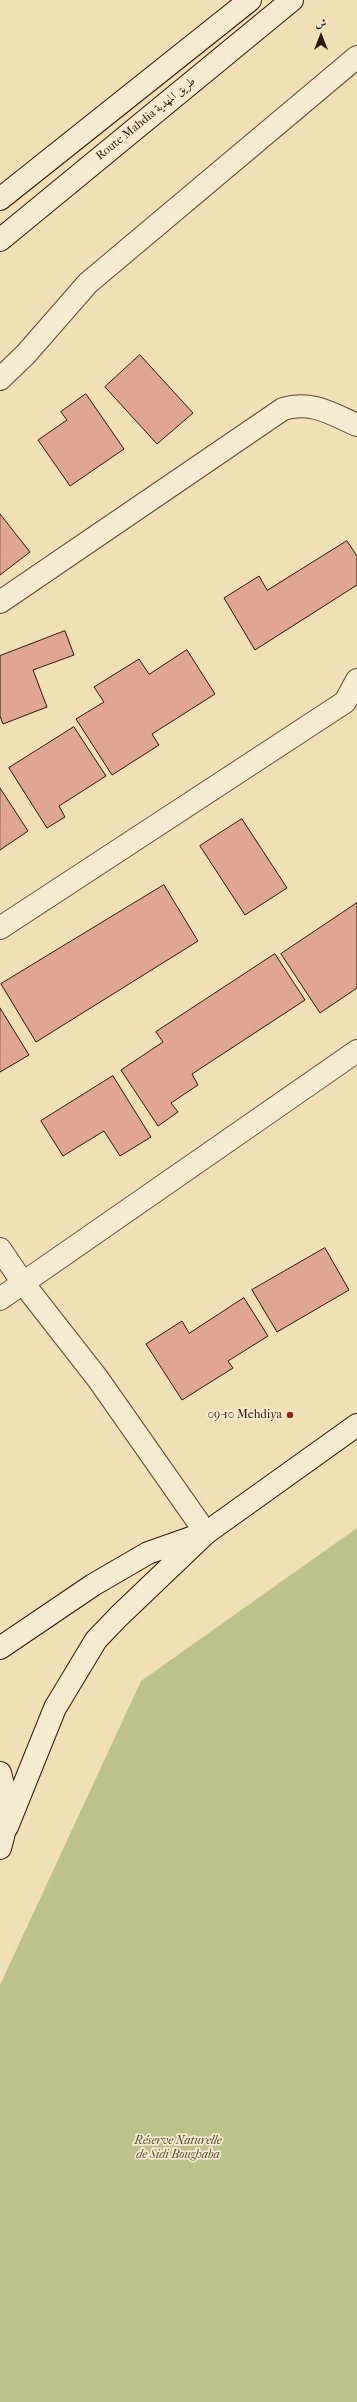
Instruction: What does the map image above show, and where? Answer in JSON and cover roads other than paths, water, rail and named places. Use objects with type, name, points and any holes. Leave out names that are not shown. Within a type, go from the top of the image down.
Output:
[{"type":"street","points":[[0,199],[250,0]]},
{"type":"street","name":"Route Mahdia طريق المهدية","points":[[0,240],[292,0]]},
{"type":"street","points":[[0,379],[26,354],[88,283],[357,57]]},
{"type":"street","points":[[0,602],[283,409],[297,405],[317,407],[357,425]]},
{"type":"street","points":[[0,928],[351,706],[357,680]]},
{"type":"street","points":[[0,1299],[357,1051]]},
{"type":"street","points":[[0,1249],[23,1283],[98,1378],[206,1533]]},
{"type":"street","points":[[0,1848],[7,1826],[55,1708],[96,1640],[206,1533],[357,1425]]},
{"type":"street","points":[[0,1648],[93,1585],[148,1553],[206,1533]]},
{"type":"street","points":[[0,1773],[7,1799],[7,1826]]},
{"type":"place","name":"09-10 Mehdiya","points":[[290,1415]]},
{"type":"park label","name":"Réserve Naturelle de Sidi Boughaba","points":[[178,2148]]}]
